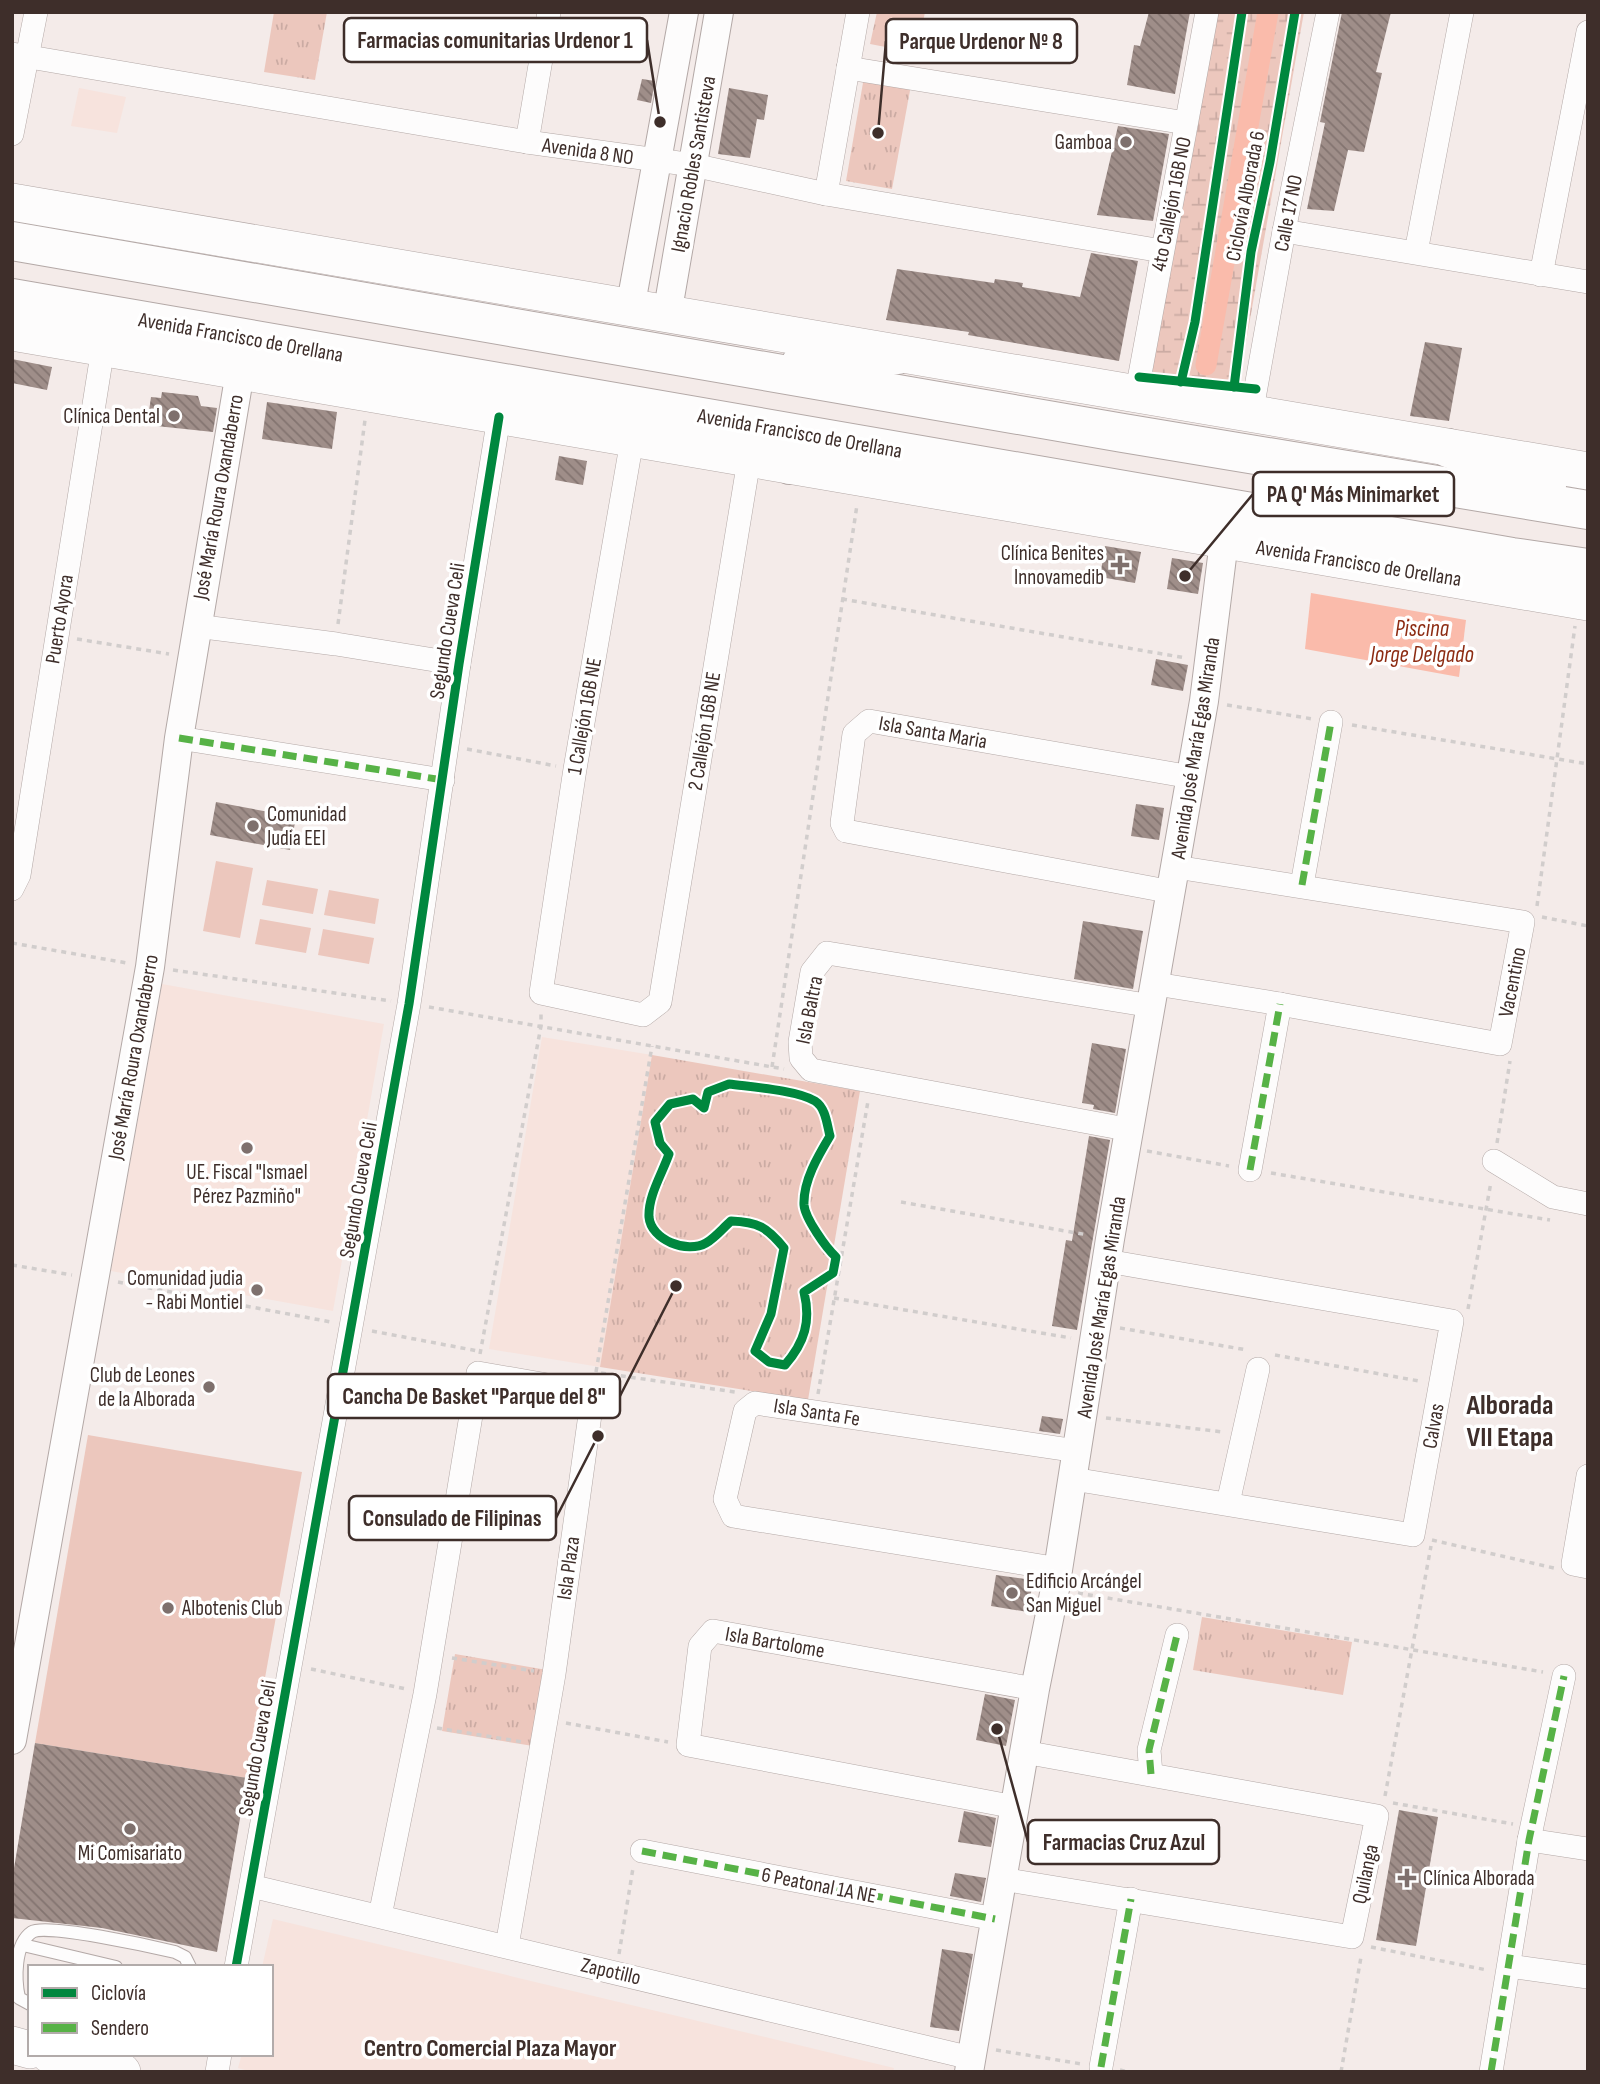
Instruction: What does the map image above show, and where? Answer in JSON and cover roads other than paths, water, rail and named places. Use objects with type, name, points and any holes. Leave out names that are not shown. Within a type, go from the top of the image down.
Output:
[{"type":"highway","points":[[12,241],[1588,510]]},
{"type":"highway","name":"Avenida Francisco de Orellana","points":[[12,298],[1512,557],[1586,589]]},
{"type":"highway","points":[[749,368],[897,355]]},
{"type":"highway","points":[[1448,448],[1588,503]]},
{"type":"highway","points":[[790,465],[996,467]]},
{"type":"main road","points":[[12,202],[1136,396],[1588,471]]},
{"type":"main road","name":"Avenida Francisco de Orellana","points":[[12,332],[1224,541],[1586,589]]},
{"type":"main road","points":[[59,2056],[125,2069]]},
{"type":"street","points":[[12,134],[20,55],[36,12]]},
{"type":"street","points":[[527,142],[549,12]]},
{"type":"street","name":"Ignacio Robles Santisteva","points":[[630,309],[684,12]]},
{"type":"street","name":"Ignacio Robles Santisteva","points":[[667,315],[719,12]]},
{"type":"street","points":[[826,194],[858,12]]},
{"type":"street","name":"4to Callejón 16B NO","points":[[1136,396],[1207,12]]},
{"type":"street","name":"Calle 17 NO","points":[[1251,415],[1284,231],[1328,12]]},
{"type":"street","points":[[1416,252],[1462,12]]},
{"type":"street","points":[[1541,275],[1588,32]]},
{"type":"street","name":"Avenida 8 NO","points":[[20,55],[527,142],[693,165],[826,194],[1162,251]]},
{"type":"street","points":[[848,68],[1186,123]]},
{"type":"street","points":[[1284,231],[1588,282]]},
{"type":"street","name":"Puerto Ayora","points":[[12,889],[19,874],[103,348]]},
{"type":"street","name":"José María Roura Oxandaberro","points":[[12,1740],[150,967],[179,738],[240,372]]},
{"type":"street","name":"Segundo Cueva Celi","points":[[236,1965],[290,1664],[360,1328],[458,664],[499,417]]},
{"type":"street","name":"1 Callejón 16B NE","points":[[541,993],[575,769],[632,440]]},
{"type":"street","name":"2 Callejón 16B NE","points":[[541,993],[643,1014],[660,1002],[749,460]]},
{"type":"street","name":"Avenida José María Egas Miranda","points":[[971,2058],[1035,1689],[1057,1579],[1109,1250],[1204,701],[1224,541]]},
{"type":"street","points":[[196,626],[336,644],[458,664]]},
{"type":"street","name":"Isla Santa Maria","points":[[1174,879],[846,831],[842,823],[854,734],[869,721],[1191,777]]},
{"type":"street","points":[[1302,885],[1331,722]]},
{"type":"street","points":[[179,738],[443,780]]},
{"type":"street","name":"Vacentino","points":[[1154,995],[1280,1004],[1500,1044],[1523,922],[1302,885],[1174,879]]},
{"type":"street","name":"Isla Baltra","points":[[1129,1139],[811,1070],[801,1058],[800,1042],[812,972],[827,953],[1154,995]]},
{"type":"street","points":[[1250,1170],[1280,1004]]},
{"type":"street","points":[[1494,1161],[1553,1197],[1588,1204]]},
{"type":"street","name":"Calvas","points":[[1073,1479],[1413,1535],[1452,1321],[1109,1250]]},
{"type":"street","name":"Isla Plaza","points":[[380,1916],[425,1693],[479,1362],[593,1393],[554,1674],[507,1946]]},
{"type":"street","points":[[1228,1503],[1258,1369]]},
{"type":"street","name":"Isla Santa Fe","points":[[1057,1579],[733,1516],[725,1499],[745,1410],[755,1403],[1077,1451]]},
{"type":"street","points":[[1581,1565],[1588,1476]]},
{"type":"street","name":"Isla Bartolome","points":[[1015,1807],[688,1745],[700,1646],[713,1631],[1035,1689]]},
{"type":"street","points":[[1151,1774],[1149,1750],[1177,1634]]},
{"type":"street","points":[[1492,2072],[1530,1834],[1564,1676]]},
{"type":"street","name":"Quilanga","points":[[1002,1879],[1352,1937],[1377,1816],[1024,1752]]},
{"type":"street","points":[[1530,1834],[1588,1849]]},
{"type":"street","name":"6 Peatonal 1A NE","points":[[642,1850],[995,1919]]},
{"type":"street","name":"Zapotillo","points":[[251,1886],[971,2058]]},
{"type":"street","points":[[1101,2067],[1131,1899]]},
{"type":"street","points":[[1509,1966],[1588,1977]]},
{"type":"lane","points":[[28,2003],[19,1998],[16,1984],[23,1945],[33,1932],[38,1930],[70,1932],[175,1952],[185,1957],[189,1965]]},
{"type":"lane","points":[[23,1945],[108,1965]]},
{"type":"water","name":"Piscina Jorge Delgado","points":[[1311,593],[1466,620],[1459,677],[1305,649]]},
{"type":"waterway","points":[[1206,365],[1268,12]]},
{"type":"place","name":"Farmacias comunitarias Urdenor 1","points":[[660,122]]},
{"type":"place","name":"Parque Urdenor Nº 8","points":[[878,133]]},
{"type":"place","name":"Gamboa","points":[[1126,142]]},
{"type":"place","name":"Clínica Dental","points":[[174,416]]},
{"type":"place","name":"Clínica Benites Innovamedib","points":[[1120,565]]},
{"type":"place","name":"PA Q' Más Minimarket","points":[[1185,576]]},
{"type":"place","name":"Comunidad Judia EEI","points":[[253,826]]},
{"type":"place","name":"UE. Fiscal \"Ismael Pérez Pazmiño\"","points":[[247,1148]]},
{"type":"place","name":"Cancha De Basket \"Parque del 8\"","points":[[676,1286]]},
{"type":"place","name":"Comunidad judia - Rabi Montiel","points":[[257,1290]]},
{"type":"place","name":"Club de Leones de la Alborada","points":[[209,1387]]},
{"type":"place","name":"Consulado de Filipinas","points":[[598,1436]]},
{"type":"place","name":"Edificio Arcángel San Miguel","points":[[1012,1593]]},
{"type":"place","name":"Albotenis Club","points":[[168,1608]]},
{"type":"place","name":"Farmacias Cruz Azul","points":[[997,1729]]},
{"type":"place","name":"Mi Comisariato","points":[[130,1829]]},
{"type":"place","name":"Clínica Alborada","points":[[1407,1878]]},
{"type":"district","name":"Alborada VII Etapa","points":[[1510,1420]]},
{"type":"district","name":"Centro Comercial Plaza Mayor","points":[[490,2048]]}]
